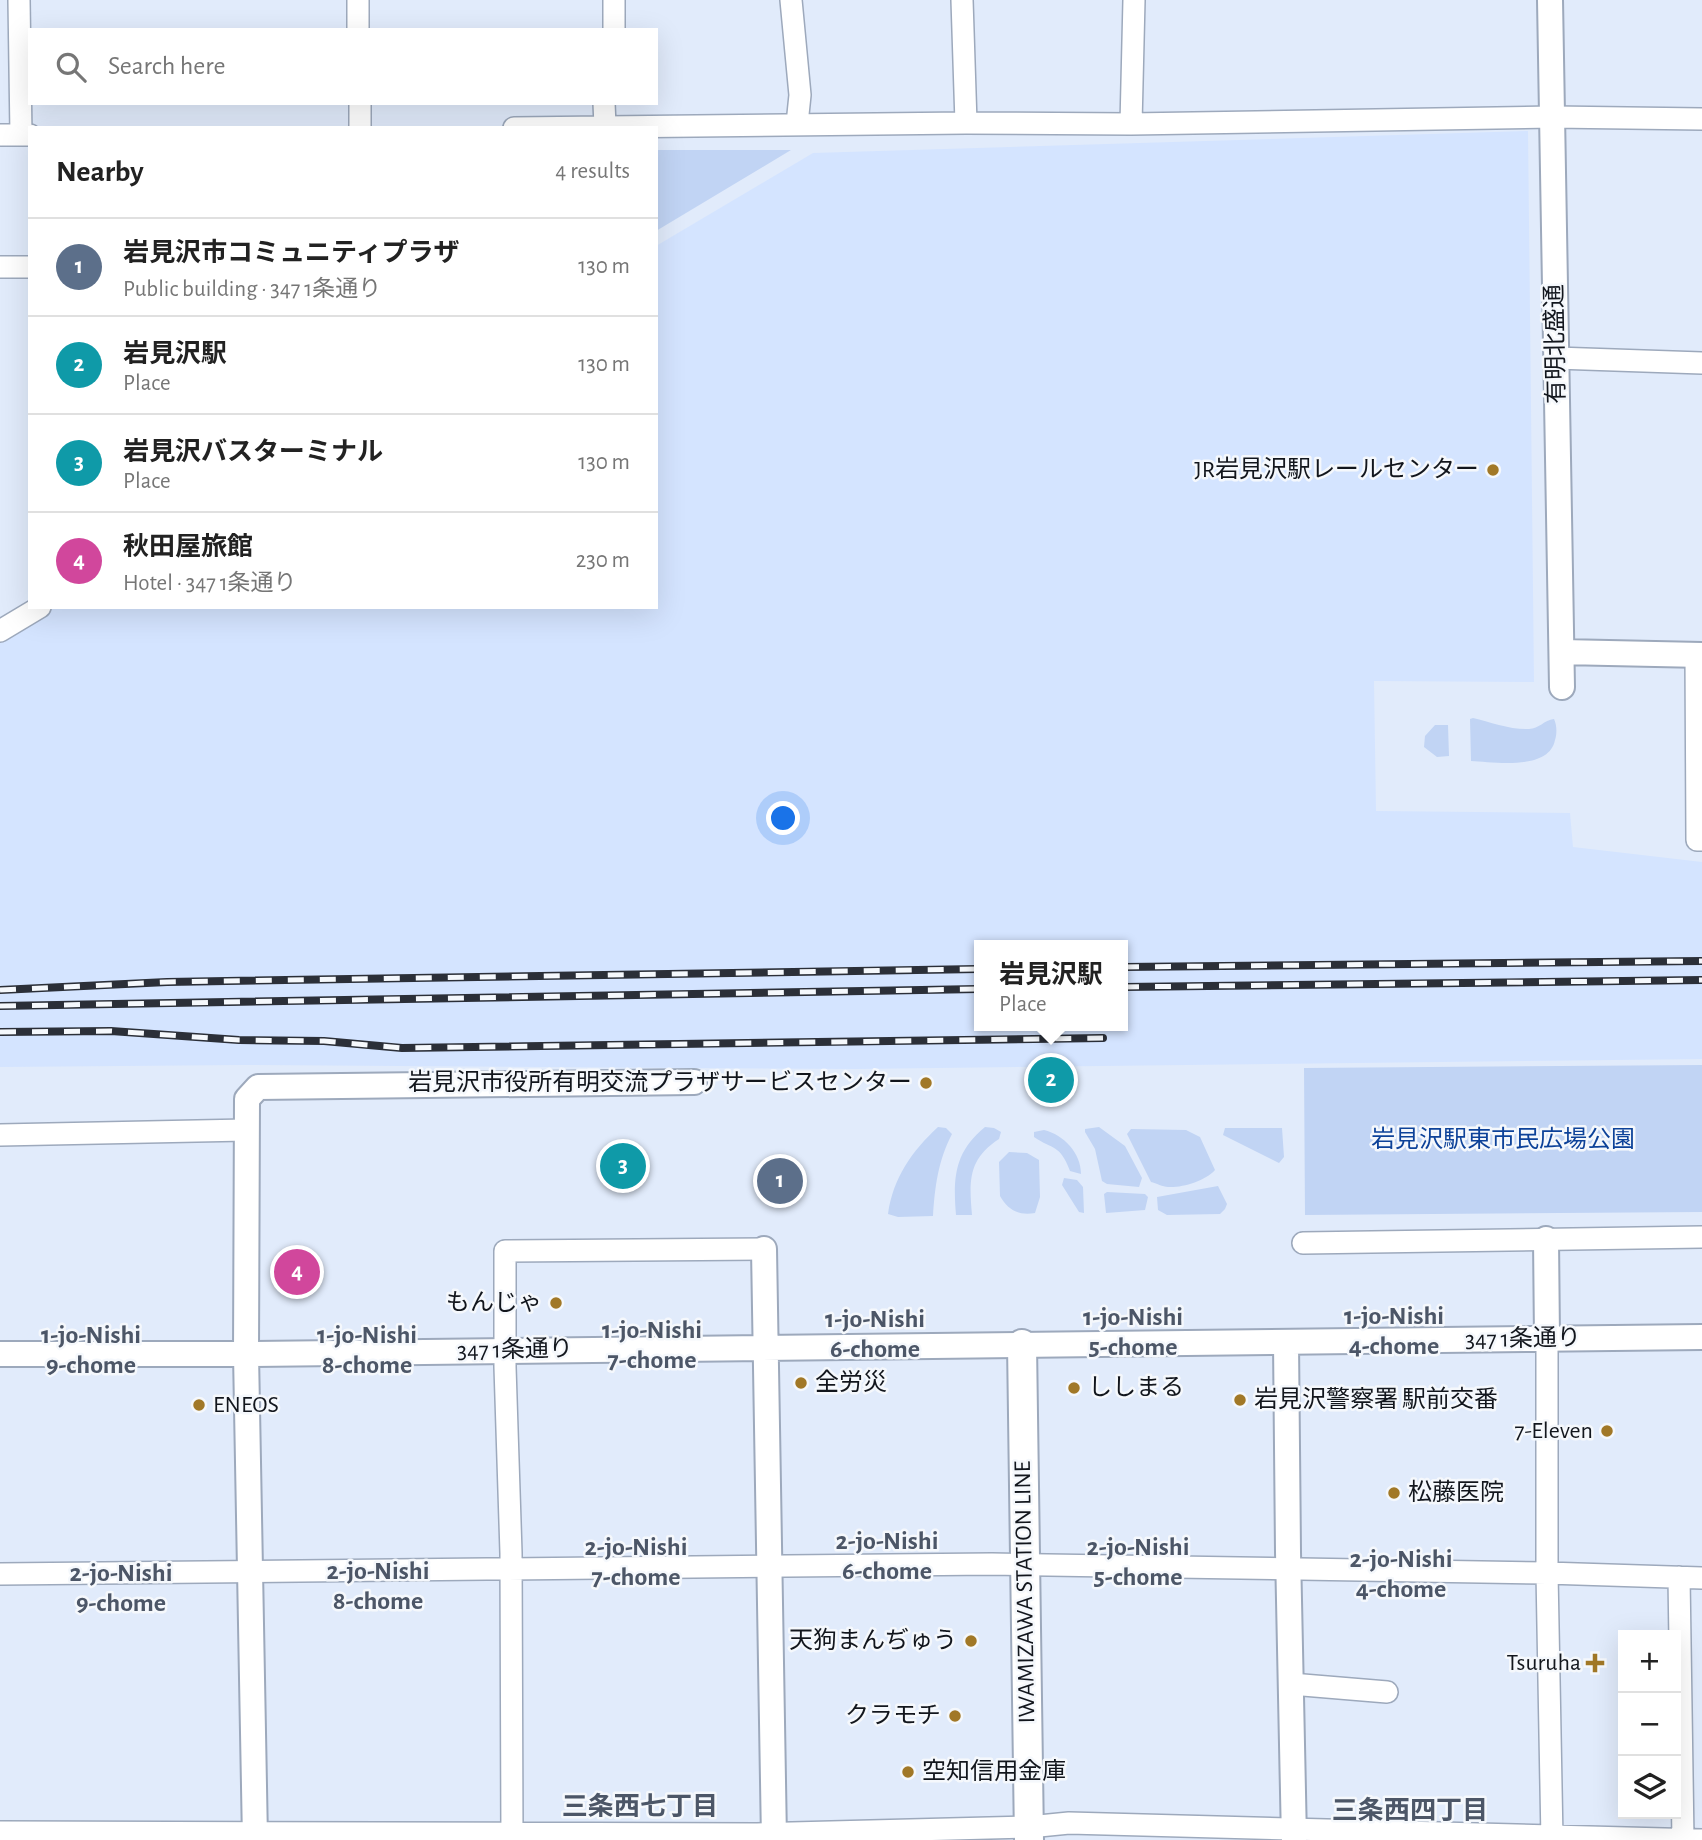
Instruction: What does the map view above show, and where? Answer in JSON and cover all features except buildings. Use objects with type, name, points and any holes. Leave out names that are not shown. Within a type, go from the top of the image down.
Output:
[{"type":"main road","name":"IWAMIZAWA STATION LINE","points":[[1022,1344],[1029,1833]]},
{"type":"street","points":[[17,135],[19,0]]},
{"type":"street","points":[[358,0],[358,28]]},
{"type":"street","points":[[614,0],[614,28]]},
{"type":"street","points":[[791,0],[800,95],[797,124]]},
{"type":"street","points":[[962,0],[966,123]]},
{"type":"street","points":[[1131,124],[1133,0]]},
{"type":"street","name":"有明北盛通","points":[[1550,0],[1562,687]]},
{"type":"street","points":[[360,105],[360,126]]},
{"type":"street","points":[[604,105],[605,126],[1131,124],[1553,117],[1702,119]]},
{"type":"street","points":[[0,267],[28,267]]},
{"type":"street","points":[[1556,358],[1702,363]]},
{"type":"street","points":[[0,631],[37,609]]},
{"type":"street","points":[[1562,652],[1699,655],[1696,840],[1702,840]]},
{"type":"street","points":[[255,1836],[246,1354],[247,1099],[258,1087],[694,1082]]},
{"type":"street","points":[[0,1135],[246,1130]]},
{"type":"street","points":[[1303,1243],[1702,1237]]},
{"type":"street","points":[[1545,1239],[1552,1839]]},
{"type":"street","points":[[512,1837],[511,1569],[505,1251],[764,1250],[774,1837]]},
{"type":"street","name":"347 1条通り","points":[[0,1354],[246,1354],[1702,1337]]},
{"type":"street","points":[[1286,1342],[1294,1835]]},
{"type":"street","points":[[0,1574],[1024,1564],[1702,1578]]},
{"type":"street","points":[[1679,1577],[1683,1840]]},
{"type":"street","points":[[1291,1684],[1387,1692]]},
{"type":"street","points":[[0,1832],[255,1836],[774,1837],[1029,1833],[1069,1823],[1294,1835],[1702,1840]]},
{"type":"shaded area","points":[[1528,131],[1534,682],[1374,681],[1376,811],[1570,813],[1573,847],[1702,862],[1702,1059],[856,1069],[243,1065],[0,1067],[0,636],[45,609],[658,609],[658,245],[813,153]]},
{"type":"green space","points":[[658,150],[791,150],[658,230]]},
{"type":"green space","points":[[1470,719],[1522,729],[1533,729],[1554,719],[1556,738],[1551,750],[1532,761],[1471,761]]},
{"type":"green space","points":[[1435,725],[1448,725],[1449,756],[1437,757],[1424,747],[1425,736]]},
{"type":"green space","name":"岩見沢駅東市民広場公園","points":[[1702,1065],[1702,1212],[1305,1215],[1304,1068]]},
{"type":"green space","points":[[938,1127],[946,1128],[952,1134],[938,1174],[933,1216],[898,1217],[888,1214],[894,1189],[905,1166]]},
{"type":"green space","points":[[985,1127],[1001,1132],[999,1139],[976,1163],[971,1181],[972,1215],[956,1215],[956,1178],[961,1156]]},
{"type":"green space","points":[[1099,1127],[1125,1146],[1142,1178],[1139,1187],[1107,1184],[1102,1181],[1095,1149],[1085,1132],[1085,1129]]},
{"type":"green space","points":[[1225,1128],[1282,1128],[1284,1157],[1279,1163],[1223,1135]]},
{"type":"green space","points":[[1131,1129],[1186,1130],[1200,1137],[1215,1170],[1193,1183],[1180,1186],[1166,1187],[1151,1182],[1127,1134]]},
{"type":"green space","points":[[1044,1130],[1058,1136],[1070,1146],[1078,1159],[1081,1174],[1070,1171],[1059,1152],[1034,1137],[1034,1132]]},
{"type":"green space","points":[[1009,1152],[1027,1153],[1039,1160],[1040,1197],[1035,1213],[1015,1211],[1000,1196],[999,1162]]},
{"type":"green space","points":[[1064,1178],[1077,1180],[1083,1187],[1084,1213],[1079,1212],[1062,1185]]},
{"type":"green space","points":[[1218,1186],[1227,1204],[1220,1214],[1167,1215],[1158,1210],[1157,1197]]},
{"type":"green space","points":[[1104,1194],[1145,1194],[1148,1197],[1145,1210],[1106,1213]]},
{"type":"railway","points":[[1128,967],[1702,961]]},
{"type":"railway","points":[[0,990],[167,982],[974,969]]},
{"type":"railway","points":[[1128,987],[1702,980]]},
{"type":"railway","points":[[0,1006],[974,989]]},
{"type":"railway","points":[[0,1032],[111,1031],[239,1040],[324,1041],[402,1048],[1103,1038]]},
{"type":"place","name":"JR岩見沢駅レールセンター","points":[[1493,470]]},
{"type":"place","name":"岩見沢駅","points":[[1051,1080]]},
{"type":"place","name":"岩見沢市役所有明交流プラザサービスセンター","points":[[926,1083]]},
{"type":"place","name":"岩見沢バスターミナル","points":[[623,1166]]},
{"type":"place","name":"岩見沢市コミュニティプラザ","points":[[780,1181]]},
{"type":"place","name":"秋田屋旅館","points":[[297,1272]]},
{"type":"place","name":"もんじゃ","points":[[556,1303]]},
{"type":"place","name":"全労災","points":[[801,1383]]},
{"type":"place","name":"ししまる","points":[[1074,1388]]},
{"type":"place","name":"岩見沢警察署 駅前交番","points":[[1240,1400]]},
{"type":"place","name":"ENEOS","points":[[199,1405]]},
{"type":"place","name":"7-Eleven","points":[[1607,1431]]},
{"type":"place","name":"松藤医院","points":[[1394,1493]]},
{"type":"place","name":"天狗まんぢゅう","points":[[971,1641]]},
{"type":"place","name":"Tsuruha","points":[[1595,1663]]},
{"type":"place","name":"クラモチ","points":[[955,1716]]},
{"type":"place","name":"空知信用金庫","points":[[908,1772]]},
{"type":"district","name":"1-jo-Nishi 4-chome","points":[[1394,1331]]},
{"type":"district","name":"1-jo-Nishi 5-chome","points":[[1133,1332]]},
{"type":"district","name":"1-jo-Nishi 6-chome","points":[[875,1334]]},
{"type":"district","name":"1-jo-Nishi 7-chome","points":[[652,1345]]},
{"type":"district","name":"1-jo-Nishi 9-chome","points":[[91,1350]]},
{"type":"district","name":"1-jo-Nishi 8-chome","points":[[367,1350]]},
{"type":"district","name":"2-jo-Nishi 6-chome","points":[[887,1556]]},
{"type":"district","name":"2-jo-Nishi 7-chome","points":[[636,1562]]},
{"type":"district","name":"2-jo-Nishi 5-chome","points":[[1138,1562]]},
{"type":"district","name":"2-jo-Nishi 4-chome","points":[[1401,1574]]},
{"type":"district","name":"2-jo-Nishi 8-chome","points":[[378,1586]]},
{"type":"district","name":"2-jo-Nishi 9-chome","points":[[121,1588]]},
{"type":"district","name":"三条西七丁目","points":[[640,1807]]},
{"type":"district","name":"三条西四丁目","points":[[1410,1811]]}]
